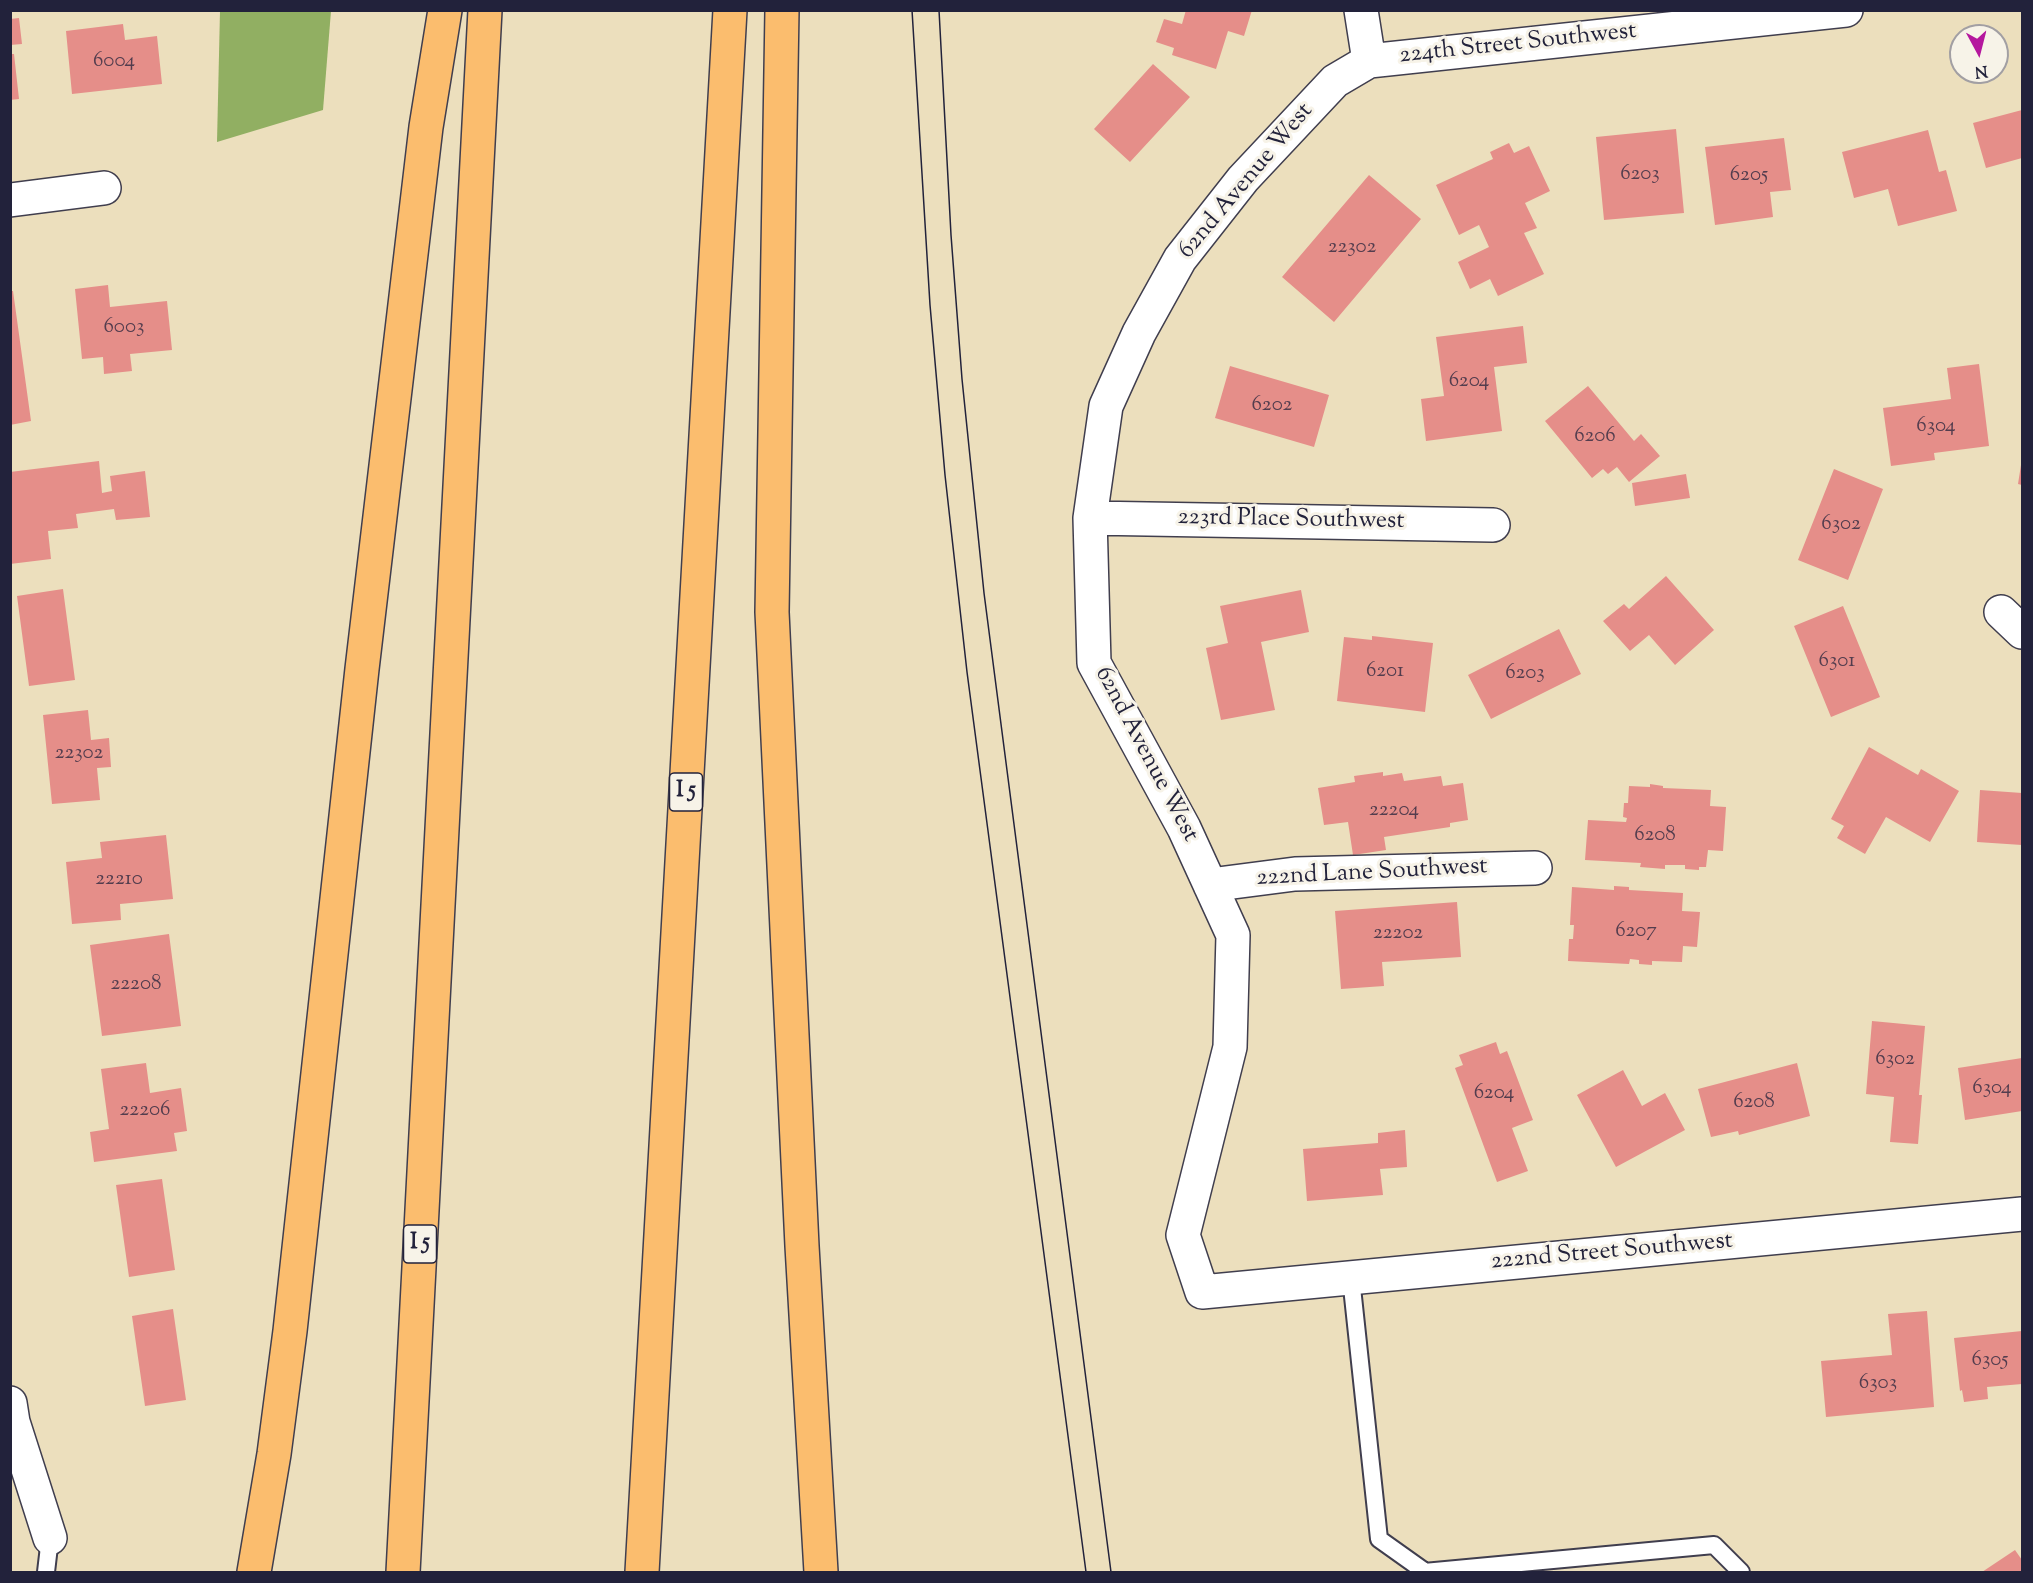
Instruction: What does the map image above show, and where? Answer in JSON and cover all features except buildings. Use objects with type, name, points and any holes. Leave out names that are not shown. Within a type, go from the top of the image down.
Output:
[{"type":"highway","points":[[254,1572],[274,1454],[290,1331],[362,669],[422,162],[446,10]]},
{"type":"highway","name":"I 5","points":[[403,1572],[485,10]]},
{"type":"highway","name":"I 5","points":[[642,1572],[730,10]]},
{"type":"highway","points":[[782,10],[772,612],[802,1246],[821,1572]]},
{"type":"street","points":[[1361,10],[1369,61]]},
{"type":"street","name":"224th Street Southwest","points":[[1369,61],[1846,10]]},
{"type":"street","name":"62nd Avenue West","points":[[1202,1292],[1183,1235],[1230,1047],[1233,935],[1184,828],[1094,663],[1090,518],[1106,406],[1139,333],[1180,259],[1243,179],[1335,81],[1369,61]]},
{"type":"street","points":[[10,200],[104,188]]},
{"type":"street","name":"223rd Place Southwest","points":[[1090,518],[1493,525]]},
{"type":"street","name":"222nd Lane Southwest","points":[[1210,885],[1295,874],[1535,868]]},
{"type":"street","name":"222nd Street Southwest","points":[[1202,1292],[2022,1214]]},
{"type":"street","points":[[11,1416],[50,1538]]},
{"type":"lane","points":[[1351,1278],[1379,1539],[1424,1572],[1714,1545],[1742,1572]]},
{"type":"lane","points":[[46,1572],[50,1538]]},
{"type":"green space","points":[[220,11],[331,11],[323,110],[217,142]]},
{"type":"tram line","points":[[912,10],[930,305],[945,475],[967,672],[1086,1572]]},
{"type":"tram line","points":[[939,10],[951,235],[962,379],[984,593],[1111,1572]]}]
